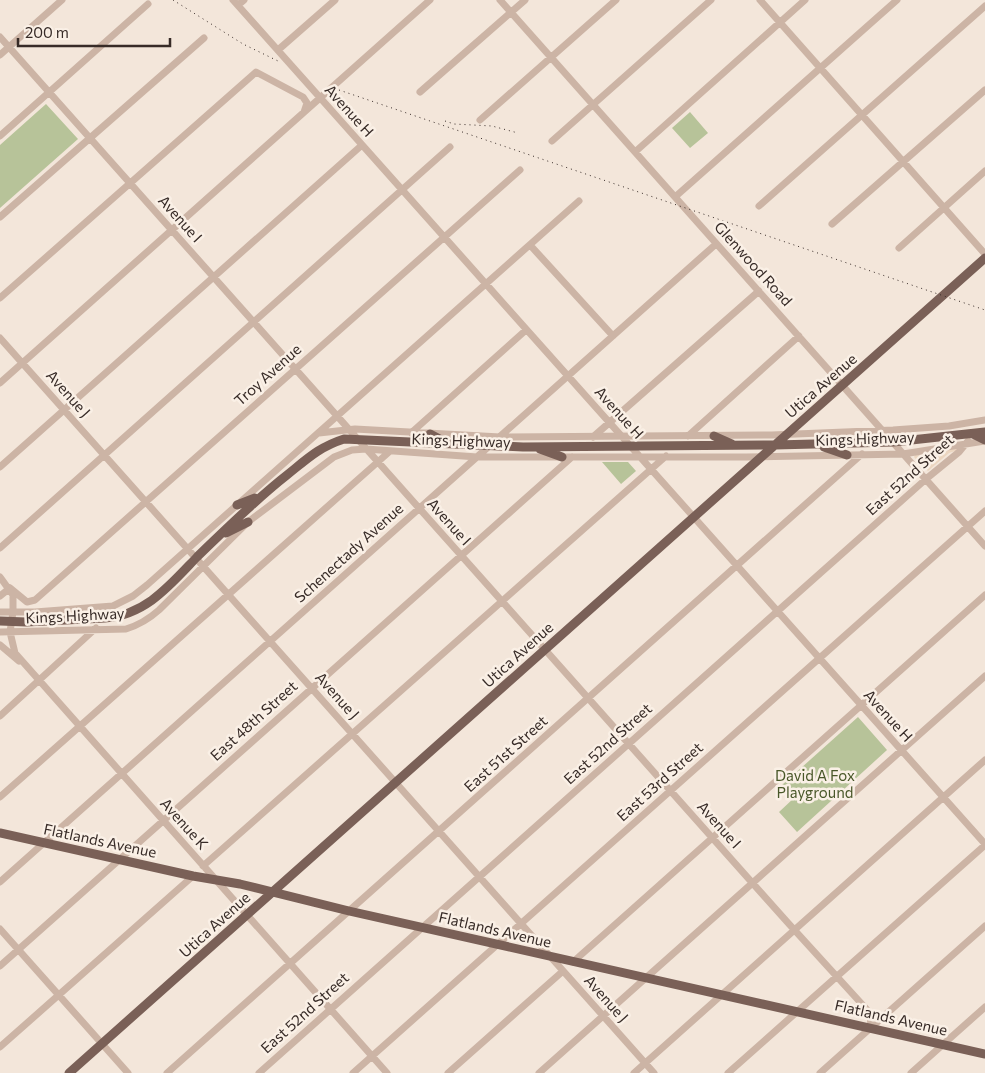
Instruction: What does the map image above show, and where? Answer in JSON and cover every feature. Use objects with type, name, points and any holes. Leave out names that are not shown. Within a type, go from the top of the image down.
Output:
[{"type":"main road","name":"Utica Avenue","points":[[69,1073],[985,258]]},
{"type":"main road","name":"Kings Highway","points":[[0,621],[12,617],[105,618],[125,615],[146,605],[156,598],[262,495],[316,451],[342,440],[357,439],[449,445],[532,447],[775,445],[893,442],[985,432]]},
{"type":"main road","points":[[430,434],[449,445]]},
{"type":"main road","points":[[973,434],[985,440]]},
{"type":"main road","points":[[714,436],[734,445]]},
{"type":"main road","points":[[816,444],[847,455]]},
{"type":"main road","points":[[532,447],[567,457]]},
{"type":"main road","points":[[237,505],[262,495]]},
{"type":"main road","points":[[219,536],[248,522]]},
{"type":"main road","name":"Flatlands Avenue","points":[[0,833],[193,876],[215,879],[422,928],[985,1054]]},
{"type":"street","points":[[0,55],[62,0]]},
{"type":"street","points":[[235,3],[244,0]]},
{"type":"street","points":[[278,50],[335,0]]},
{"type":"street","points":[[0,382],[430,0]]},
{"type":"street","name":"Glenwood Road","points":[[500,0],[985,546]]},
{"type":"street","points":[[420,92],[525,0]]},
{"type":"street","points":[[480,120],[616,0]]},
{"type":"street","points":[[552,141],[711,0]]},
{"type":"street","points":[[760,0],[985,254]]},
{"type":"street","points":[[635,152],[805,0]]},
{"type":"street","points":[[675,197],[897,0]]},
{"type":"street","name":"Avenue H","points":[[235,3],[278,50],[297,85],[320,99],[362,145],[985,844]]},
{"type":"street","points":[[0,136],[148,4]]},
{"type":"street","points":[[759,206],[985,6]]},
{"type":"street","name":"Avenue I","points":[[0,37],[628,744],[870,1013],[871,1028]]},
{"type":"street","points":[[0,217],[204,38]]},
{"type":"street","points":[[0,298],[256,72],[297,85],[307,103],[304,112]]},
{"type":"street","points":[[832,224],[985,90]]},
{"type":"street","points":[[0,467],[362,145]]},
{"type":"street","points":[[0,548],[450,147]]},
{"type":"street","name":"Troy Avenue","points":[[35,600],[520,170]]},
{"type":"street","points":[[899,248],[985,171]]},
{"type":"street","points":[[318,433],[579,201]]},
{"type":"street","name":"Schenectady Avenue","points":[[0,882],[716,244]]},
{"type":"street","points":[[530,245],[613,336]]},
{"type":"street","points":[[593,437],[759,291]]},
{"type":"street","points":[[411,432],[526,330]]},
{"type":"street","points":[[688,436],[799,336]]},
{"type":"street","name":"Avenue J","points":[[0,338],[654,1073]]},
{"type":"street","name":"Kings Highway","points":[[0,612],[12,617],[35,612],[113,606],[133,596],[318,433],[349,430],[500,437],[714,436],[883,431],[949,426],[985,420]]},
{"type":"street","name":"East 52nd Street","points":[[259,1073],[926,479],[959,452],[973,434]]},
{"type":"street","name":"Kings Highway","points":[[0,632],[96,628],[126,629],[149,619],[248,522],[334,457],[352,450],[366,449],[477,457],[847,455],[903,454],[985,440]]},
{"type":"street","points":[[0,798],[389,452]]},
{"type":"street","name":"East 51st Street","points":[[167,1073],[862,454]]},
{"type":"street","points":[[203,866],[666,456]]},
{"type":"street","name":"East 48th Street","points":[[0,966],[461,556],[567,457]]},
{"type":"street","name":"East 53rd Street","points":[[353,1073],[985,511]]},
{"type":"street","points":[[0,577],[27,602],[35,600],[35,612]]},
{"type":"street","points":[[0,596],[10,588]]},
{"type":"street","name":"Avenue K","points":[[10,588],[13,595],[10,632],[15,653],[387,1073]]},
{"type":"street","points":[[573,962],[985,595]]},
{"type":"street","points":[[0,716],[96,628]]},
{"type":"street","points":[[0,646],[25,665]]},
{"type":"street","points":[[539,1073],[985,676]]},
{"type":"street","points":[[634,1073],[985,760]]},
{"type":"street","points":[[728,1073],[985,844]]},
{"type":"street","points":[[0,1047],[193,876]]},
{"type":"street","points":[[820,1073],[985,926]]},
{"type":"street","points":[[0,929],[128,1073]]},
{"type":"street","points":[[448,1073],[562,971]]},
{"type":"street","points":[[911,1073],[985,1007]]},
{"type":"green space","points":[[46,104],[78,139],[0,208],[0,145]]},
{"type":"green space","points":[[690,112],[708,133],[690,148],[672,128]]},
{"type":"green space","points":[[602,462],[628,462],[636,471],[621,484]]},
{"type":"green space","name":"David A Fox Playground","points":[[858,717],[887,750],[797,832],[779,812],[794,798],[782,785]]},
{"type":"shaded area","points":[[956,447],[958,450],[949,453],[928,471],[914,457],[915,455]]},
{"type":"railway","points":[[173,0],[243,44],[278,61]]},
{"type":"railway","points":[[339,90],[985,310]]},
{"type":"railway","points":[[445,121],[454,124],[492,126],[518,133]]}]
